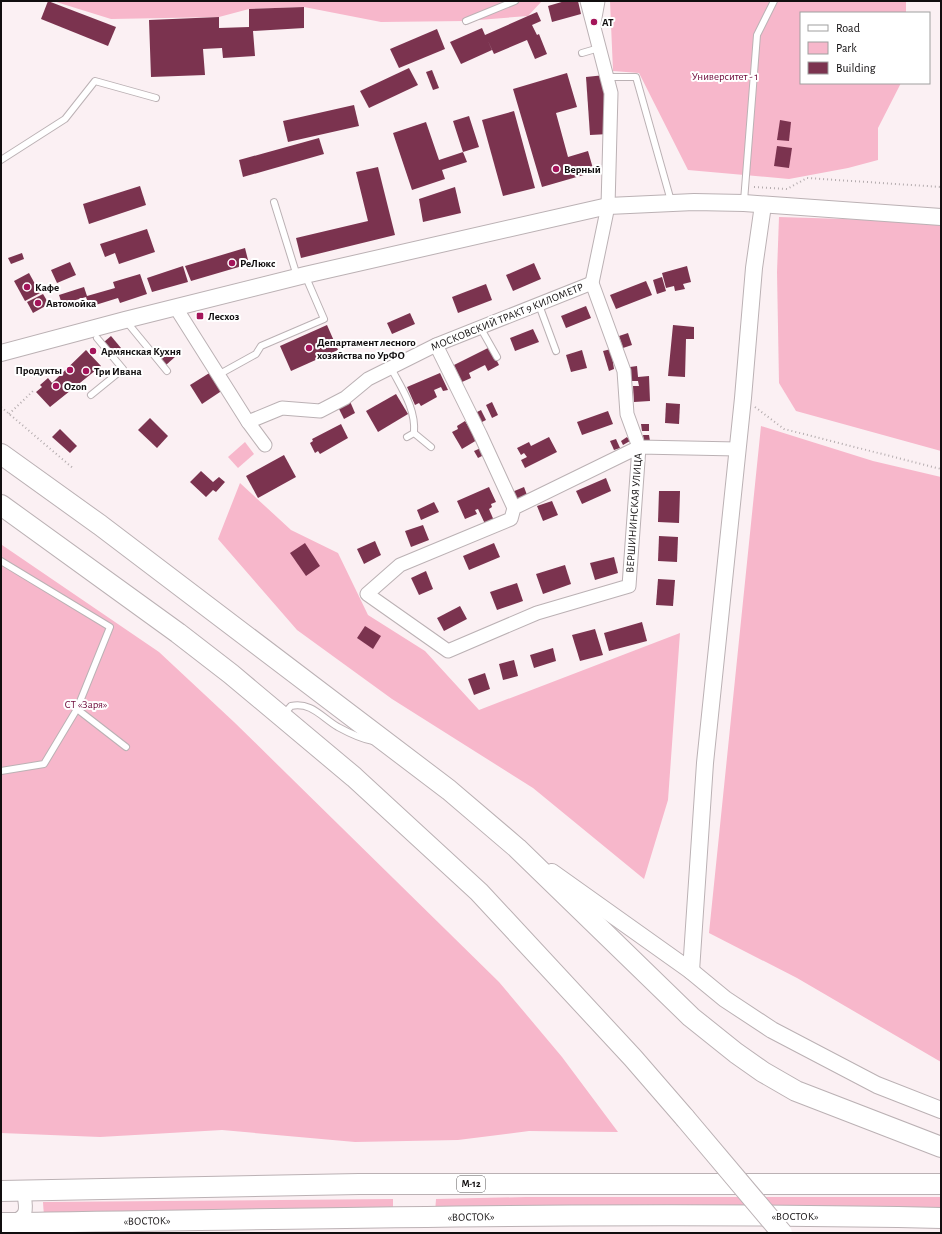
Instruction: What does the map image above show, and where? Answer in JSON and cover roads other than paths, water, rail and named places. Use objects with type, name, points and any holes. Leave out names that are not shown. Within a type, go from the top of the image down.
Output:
[{"type":"main road","points":[[1,454],[100,525],[384,739],[449,790],[517,848],[691,1017],[763,1072],[796,1091],[941,1147]]},
{"type":"main road","points":[[1,505],[178,633],[282,716],[354,777],[479,892],[633,1058],[782,1233]]},
{"type":"main road","name":"М-12","points":[[7,1190],[367,1184],[941,1184]]},
{"type":"main road","name":"«ВОСТОК»","points":[[5,1223],[656,1216],[941,1218]]},
{"type":"street","points":[[587,1],[608,76],[611,93],[608,206],[592,283]]},
{"type":"street","points":[[593,25],[598,1]]},
{"type":"street","points":[[1,353],[125,320],[302,276],[608,206],[671,203],[744,203],[941,217]]},
{"type":"street","points":[[691,971],[705,763],[738,449],[754,268],[763,205]]},
{"type":"street","name":"МОСКОВСКИЙ ТРАКТ 9 КИЛОМЕТР","points":[[248,422],[282,408],[320,411],[345,398],[368,379],[436,345],[592,283]]},
{"type":"street","name":"ВЕРШИНИНСКАЯ УЛИЦА","points":[[514,508],[512,520],[400,565],[367,594],[448,651],[537,613],[629,586],[638,447],[627,414],[624,371],[592,283]]},
{"type":"street","points":[[176,308],[248,422],[265,445]]},
{"type":"street","points":[[436,345],[480,434],[514,508],[638,447],[738,449]]},
{"type":"street","points":[[517,848],[691,971],[725,999],[772,1030],[877,1085],[941,1110]]},
{"type":"street","points":[[5,1223],[22,1218],[26,1211],[24,1196],[7,1190]]},
{"type":"lane","points":[[466,21],[515,1]]},
{"type":"lane","points":[[744,203],[744,187],[757,35],[774,1]]},
{"type":"lane","points":[[582,53],[599,48]]},
{"type":"lane","points":[[608,76],[636,77],[671,203]]},
{"type":"lane","points":[[1,160],[65,119],[95,81],[156,98]]},
{"type":"lane","points":[[218,374],[256,354],[261,346],[324,319],[302,276],[274,202]]},
{"type":"lane","points":[[539,304],[556,351]]},
{"type":"lane","points":[[125,320],[167,371]]},
{"type":"lane","points":[[480,327],[497,357]]},
{"type":"lane","points":[[91,395],[123,369],[97,338]]},
{"type":"lane","points":[[391,368],[412,410],[415,422],[414,433]]},
{"type":"lane","points":[[407,437],[414,433]]},
{"type":"lane","points":[[414,433],[431,447]]},
{"type":"lane","points":[[1,561],[110,627],[77,709],[44,764],[1,771]]},
{"type":"lane","points":[[282,716],[291,706],[300,704],[312,708],[338,727],[364,739],[376,742],[384,739]]},
{"type":"lane","points":[[77,709],[126,747]]},
{"type":"place","name":"AT","points":[[594,22]]},
{"type":"place","name":"Верный","points":[[556,169]]},
{"type":"place","name":"РеЛюкс","points":[[232,263]]},
{"type":"place","name":"Кафе","points":[[27,287]]},
{"type":"place","name":"Автомойка","points":[[38,303]]},
{"type":"place","name":"Лесхоз","points":[[200,316]]},
{"type":"place","name":"Департамент лесного хозяйства по УрФО","points":[[309,348]]},
{"type":"place","name":"Армянская Кухня","points":[[93,351]]},
{"type":"place","name":"Продукты","points":[[70,370]]},
{"type":"place","name":"Три Ивана","points":[[86,371]]},
{"type":"place","name":"Ozon","points":[[56,386]]},
{"type":"park label","name":"Университет - 1","points":[[725,76]]},
{"type":"park label","name":"СТ «Заря»","points":[[86,704]]}]
